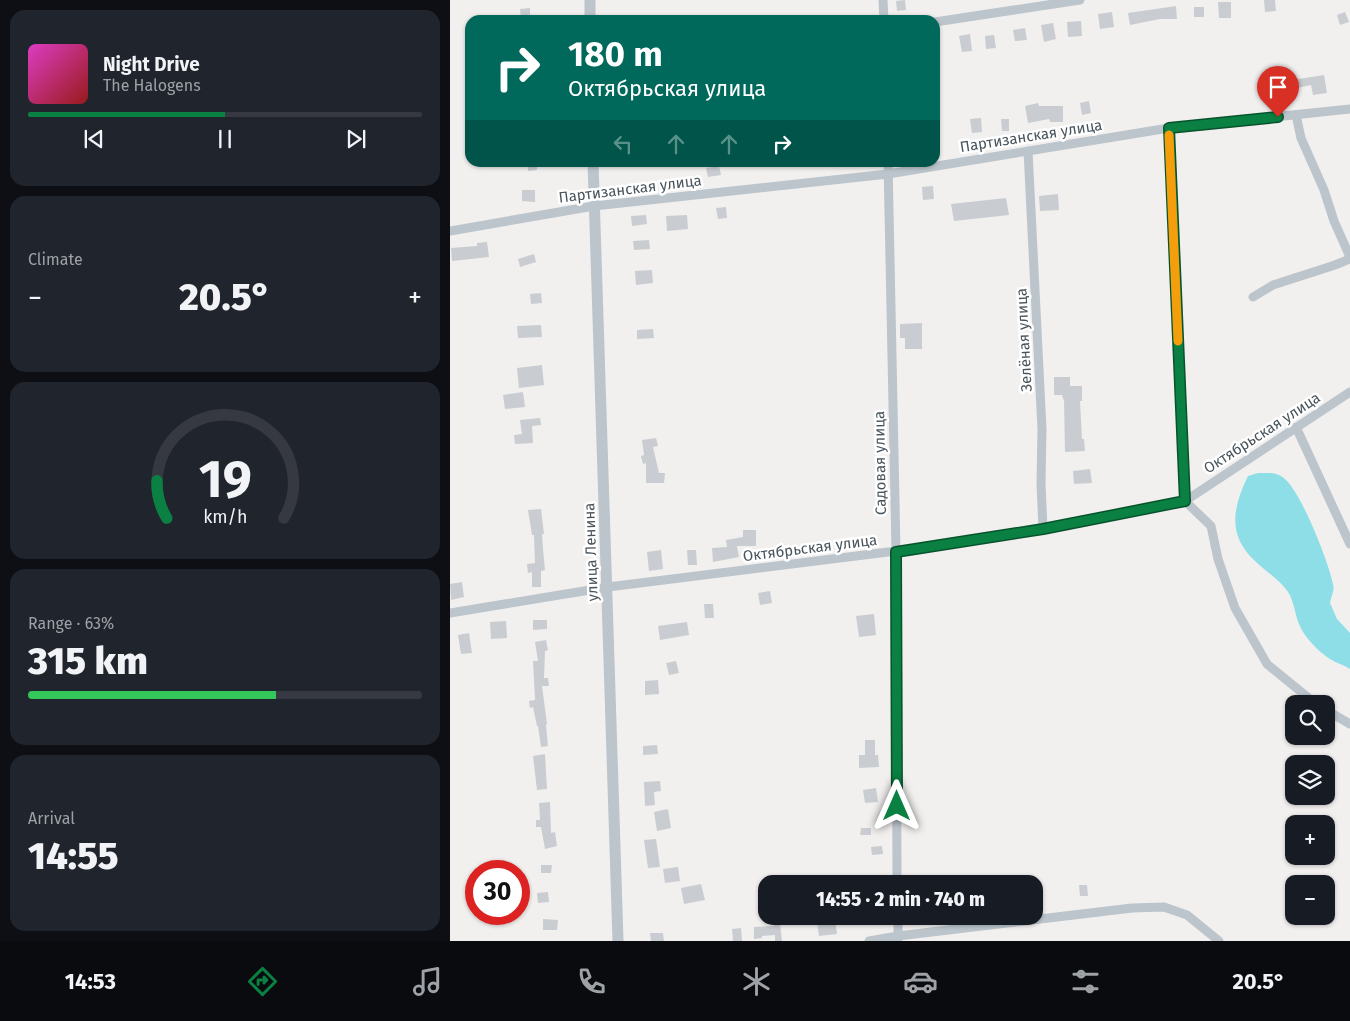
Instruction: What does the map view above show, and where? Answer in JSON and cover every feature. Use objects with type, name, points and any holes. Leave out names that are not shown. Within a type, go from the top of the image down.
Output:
[{"type":"street","points":[[590,0],[590,15]]},
{"type":"street","points":[[883,0],[884,15]]},
{"type":"street","points":[[940,21],[1080,0]]},
{"type":"street","name":"Партизанская улица","points":[[940,165],[1169,128],[1350,109]]},
{"type":"street","points":[[1253,297],[1273,285],[1335,265],[1350,258],[1334,221],[1324,190],[1301,138],[1296,115]]},
{"type":"street","points":[[1169,128],[1185,501],[1211,526],[1218,559],[1235,608],[1267,664],[1305,695]]},
{"type":"street","name":"Зелёная улица","points":[[1028,151],[1041,410],[1040,483],[1043,529]]},
{"type":"street","name":"улица Ленина","points":[[593,167],[618,941]]},
{"type":"street","name":"Садовая улица","points":[[888,167],[896,552],[897,875]]},
{"type":"street","name":"Партизанская улица","points":[[450,231],[594,206],[888,174],[931,167]]},
{"type":"street","name":"Октябрьская улица","points":[[450,613],[608,587],[896,552],[1043,529],[1185,501],[1350,392]]},
{"type":"street","points":[[1296,427],[1350,544]]},
{"type":"street","points":[[1335,715],[1350,724]]},
{"type":"street","points":[[869,941],[898,939],[1132,908],[1164,907],[1187,916],[1219,941]]},
{"type":"street","points":[[898,925],[898,939]]},
{"type":"water","points":[[1258,473],[1276,474],[1288,482],[1312,526],[1326,560],[1333,584],[1330,603],[1337,619],[1350,633],[1350,669],[1326,656],[1308,639],[1301,629],[1288,592],[1254,560],[1245,550],[1240,540],[1236,530],[1236,509],[1248,476]]},
{"type":"building","points":[[905,0],[906,10],[897,11],[896,1]]},
{"type":"building","points":[[1264,0],[1275,0],[1276,11],[1265,12]]},
{"type":"building","points":[[1218,2],[1231,2],[1231,18],[1219,18]]},
{"type":"building","points":[[1176,6],[1177,19],[1160,19],[1130,25],[1128,13]]},
{"type":"building","points":[[1194,7],[1204,7],[1204,17],[1194,17]]},
{"type":"building","points":[[530,8],[530,15],[521,15],[520,9]]},
{"type":"building","points":[[1112,12],[1114,27],[1100,29],[1098,14]]},
{"type":"building","points":[[1345,12],[1349,22],[1340,25],[1337,15]]},
{"type":"building","points":[[1081,21],[1082,36],[1068,37],[1067,22]]},
{"type":"building","points":[[1053,23],[1056,39],[1044,42],[1041,25]]},
{"type":"building","points":[[1025,28],[1027,40],[1015,41],[1013,30]]},
{"type":"building","points":[[970,34],[972,51],[962,52],[959,36]]},
{"type":"building","points":[[994,35],[996,48],[986,49],[985,36]]},
{"type":"building","points":[[1324,75],[1327,93],[1313,95],[1311,85],[1287,90],[1285,81]]},
{"type":"building","points":[[1089,101],[1091,113],[1082,115],[1080,103]]},
{"type":"building","points":[[1038,103],[1039,106],[1063,106],[1063,122],[1050,122],[1049,119],[1028,123],[1025,106]]},
{"type":"building","points":[[981,118],[982,132],[972,133],[970,119]]},
{"type":"building","points":[[1001,119],[1009,119],[1009,131],[1002,131]]},
{"type":"building","points":[[528,167],[537,167],[537,170],[528,171]]},
{"type":"building","points":[[719,167],[721,175],[708,177],[706,168]]},
{"type":"building","points":[[933,186],[934,199],[923,200],[922,187]]},
{"type":"building","points":[[522,190],[535,190],[535,202],[522,201]]},
{"type":"building","points":[[1058,194],[1059,210],[1040,211],[1039,196]]},
{"type":"building","points":[[1006,198],[1009,215],[954,221],[951,204]]},
{"type":"building","points":[[726,207],[727,218],[718,219],[716,208]]},
{"type":"building","points":[[646,215],[647,224],[632,226],[631,216]]},
{"type":"building","points":[[687,215],[688,229],[667,231],[666,216]]},
{"type":"building","points":[[649,240],[650,249],[634,250],[633,241]]},
{"type":"building","points":[[487,242],[489,257],[452,261],[451,248],[477,246],[477,243]]},
{"type":"building","points":[[534,254],[536,262],[520,267],[518,259]]},
{"type":"building","points":[[652,270],[653,283],[636,285],[635,271]]},
{"type":"building","points":[[541,293],[542,303],[531,304],[530,294]]},
{"type":"building","points":[[922,323],[922,349],[905,349],[905,338],[900,338],[900,324]]},
{"type":"building","points":[[541,325],[542,337],[518,338],[517,326]]},
{"type":"building","points":[[653,329],[654,338],[637,339],[637,330]]},
{"type":"building","points":[[542,365],[544,385],[519,388],[517,368]]},
{"type":"building","points":[[1054,377],[1070,377],[1070,386],[1082,386],[1082,401],[1080,401],[1082,439],[1084,439],[1085,451],[1065,452],[1064,401],[1062,395],[1054,395]]},
{"type":"building","points":[[523,392],[525,407],[505,409],[503,395]]},
{"type":"building","points":[[540,418],[541,425],[532,426],[533,443],[515,444],[514,435],[522,434],[520,420]]},
{"type":"building","points":[[656,438],[658,446],[653,447],[659,473],[665,473],[664,483],[646,483],[646,463],[643,464],[641,456],[644,455],[642,440]]},
{"type":"building","points":[[1090,469],[1092,483],[1074,484],[1073,471]]},
{"type":"building","points":[[541,509],[545,570],[541,571],[541,587],[532,587],[532,572],[528,573],[527,564],[535,563],[534,535],[532,535],[528,510]]},
{"type":"building","points":[[743,530],[756,530],[756,546],[737,546],[739,557],[713,562],[712,548],[727,547],[726,540],[743,537]]},
{"type":"building","points":[[661,550],[663,569],[649,571],[647,552]]},
{"type":"building","points":[[687,550],[696,550],[697,565],[688,565]]},
{"type":"building","points":[[462,582],[464,597],[451,600],[450,584]]},
{"type":"building","points":[[770,591],[772,603],[760,605],[758,593]]},
{"type":"building","points":[[704,604],[713,604],[714,618],[705,618]]},
{"type":"building","points":[[874,614],[876,635],[859,637],[856,616]]},
{"type":"building","points":[[533,620],[547,620],[547,629],[533,630]]},
{"type":"building","points":[[506,621],[507,638],[491,639],[490,622]]},
{"type":"building","points":[[687,622],[689,635],[660,640],[658,626]]},
{"type":"building","points":[[469,633],[472,653],[461,654],[458,635]]},
{"type":"building","points":[[546,640],[548,650],[545,651],[544,678],[548,678],[549,686],[542,686],[548,746],[541,747],[538,726],[533,707],[530,708],[529,701],[535,700],[533,661],[538,661],[535,642]]},
{"type":"building","points":[[676,661],[679,673],[669,675],[666,663]]},
{"type":"building","points":[[658,680],[659,694],[645,695],[645,681]]},
{"type":"building","points":[[865,740],[875,740],[875,755],[878,755],[879,767],[859,768],[859,755],[865,755]]},
{"type":"building","points":[[657,745],[658,754],[643,755],[643,746]]},
{"type":"building","points":[[545,754],[547,789],[537,790],[533,756]]},
{"type":"building","points":[[660,781],[661,791],[654,792],[655,805],[645,806],[644,782]]},
{"type":"building","points":[[876,788],[878,802],[865,803],[863,790]]},
{"type":"building","points":[[550,802],[551,833],[555,832],[557,846],[545,849],[541,827],[536,827],[536,820],[540,820],[539,803]]},
{"type":"building","points":[[668,809],[671,828],[657,831],[654,812]]},
{"type":"building","points":[[861,828],[871,828],[871,835],[860,835]]},
{"type":"building","points":[[656,839],[660,867],[648,868],[644,840]]},
{"type":"building","points":[[882,846],[883,854],[872,855],[871,847]]},
{"type":"building","points":[[541,865],[552,865],[551,873],[541,873]]},
{"type":"building","points":[[678,867],[680,881],[665,883],[663,869]]},
{"type":"building","points":[[701,884],[705,900],[684,904],[681,888]]},
{"type":"building","points":[[1079,885],[1087,885],[1088,896],[1080,896]]},
{"type":"building","points":[[548,892],[549,902],[538,903],[537,893]]},
{"type":"building","points":[[543,919],[558,920],[557,930],[543,930]]},
{"type":"building","points":[[780,925],[782,941],[775,941],[775,935],[754,939],[754,927]]},
{"type":"building","points":[[817,925],[836,925],[837,934],[819,936]]},
{"type":"building","points":[[741,928],[742,941],[733,941],[732,929]]},
{"type":"building","points":[[650,933],[663,933],[664,941],[651,941]]},
{"type":"slow traffic","points":[[1169,135],[1178,341]]},
{"type":"route","points":[[897,806],[896,552],[1043,529],[1185,501],[1169,128],[1278,117]]}]
